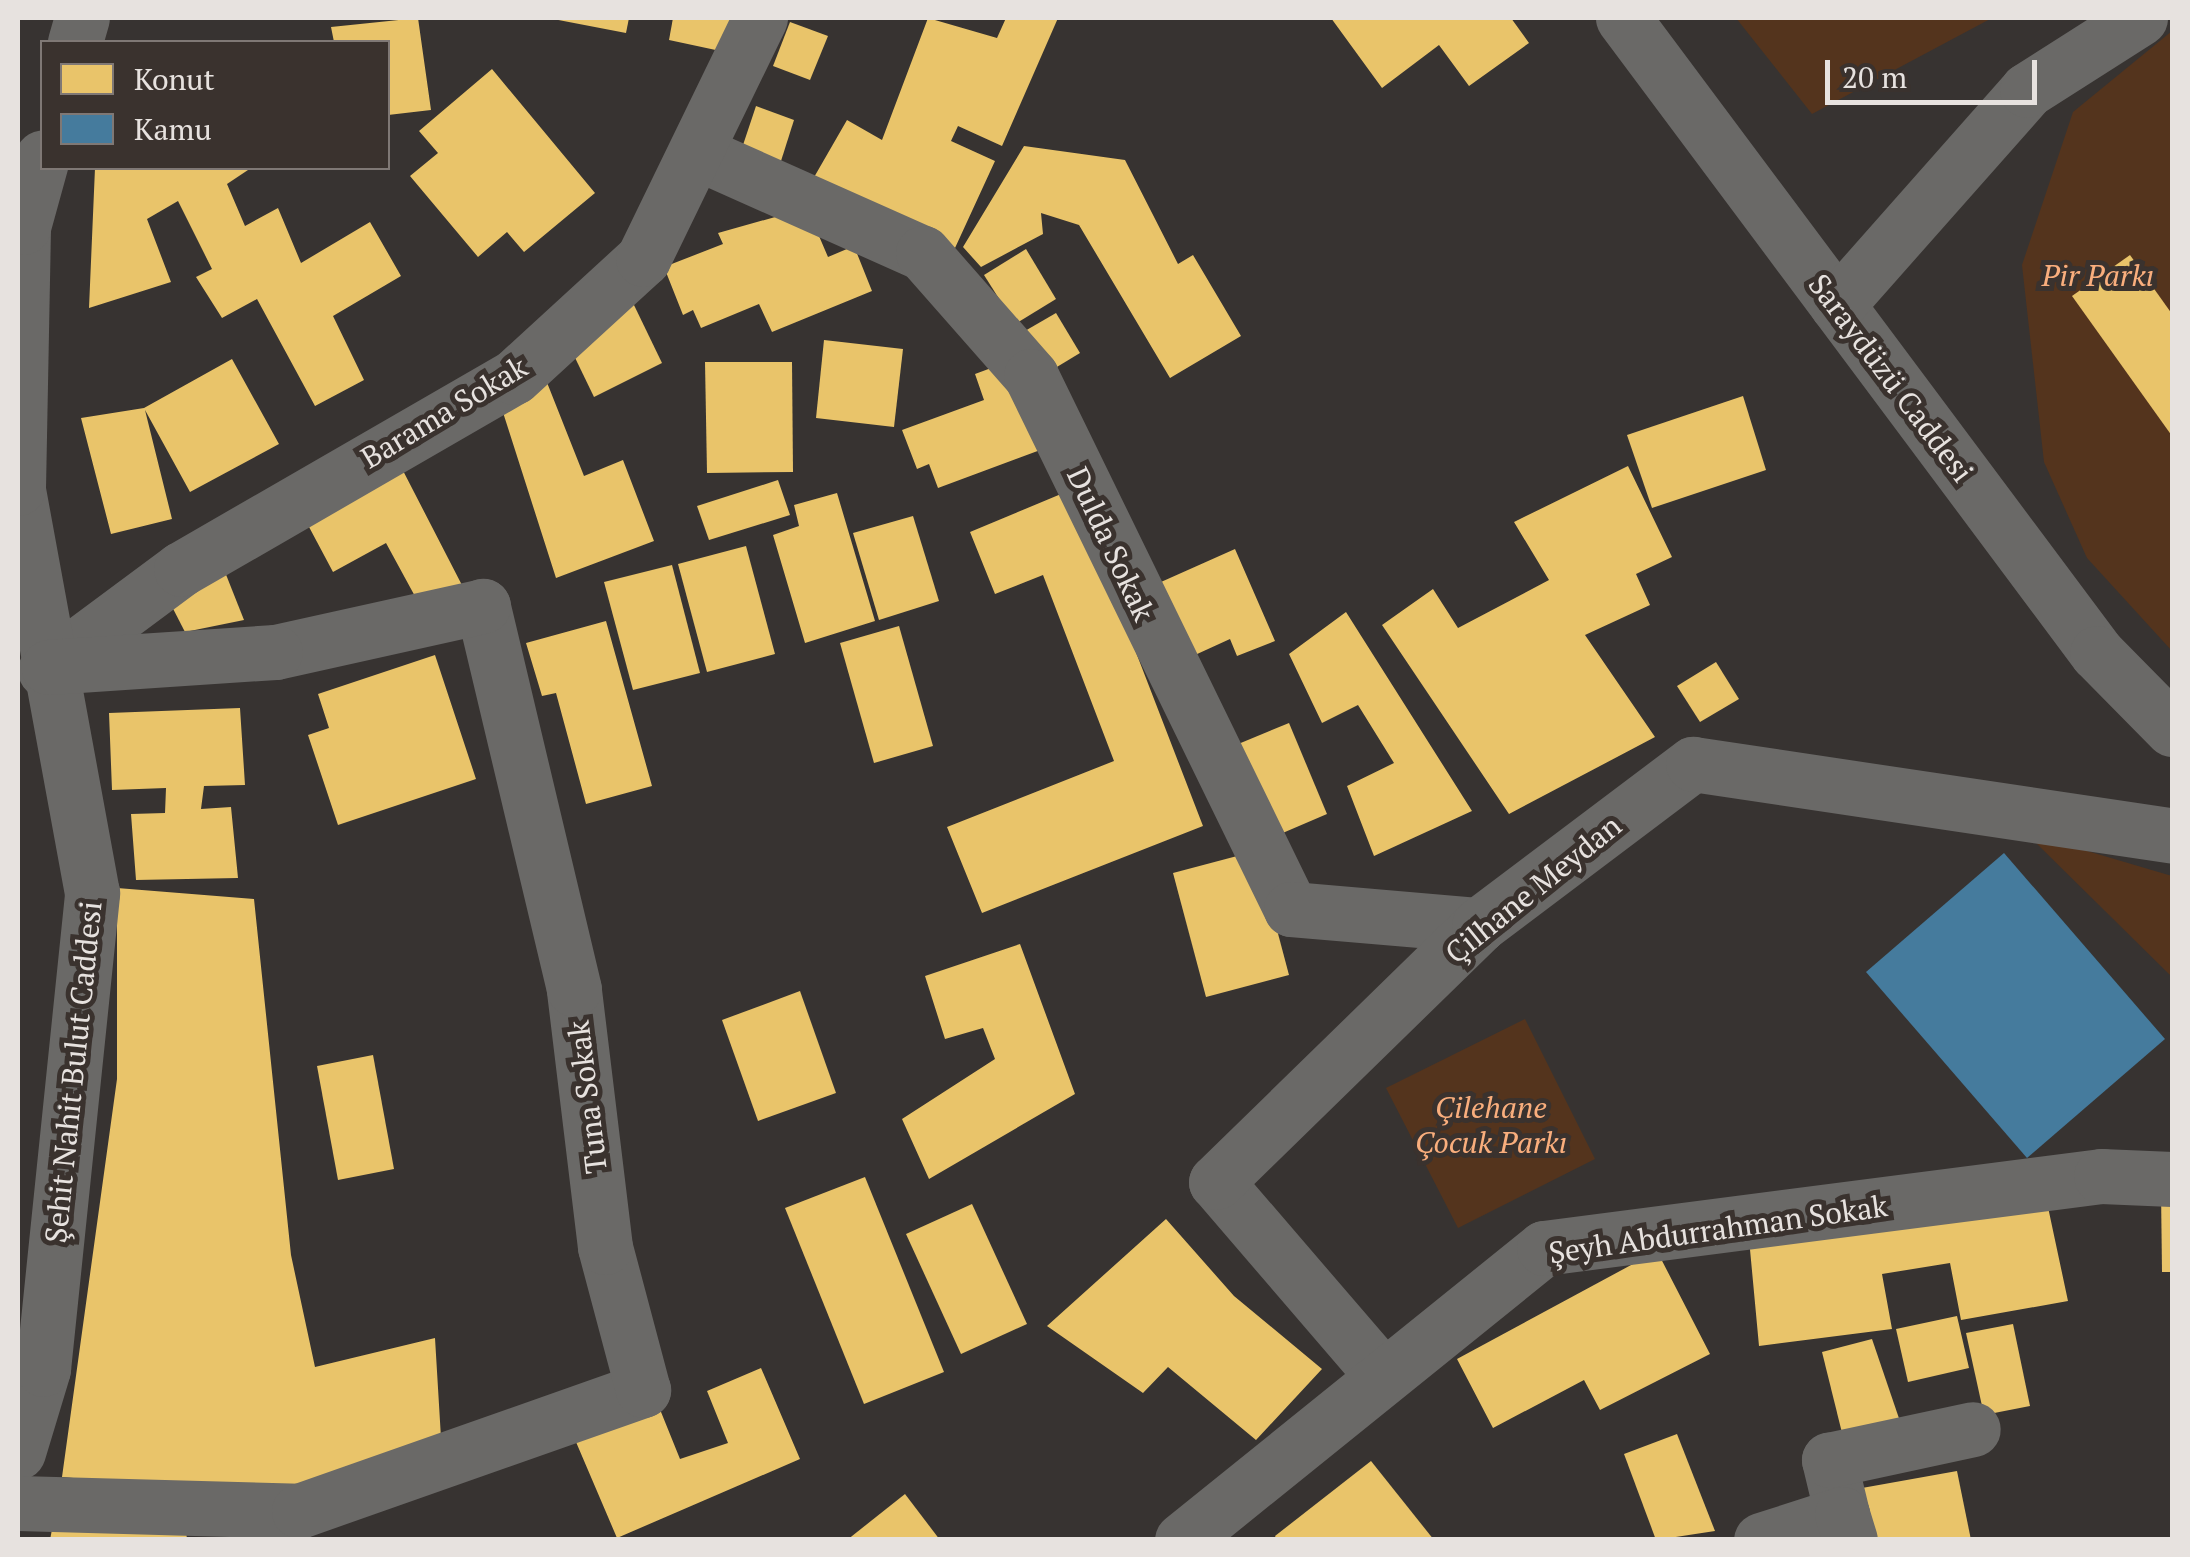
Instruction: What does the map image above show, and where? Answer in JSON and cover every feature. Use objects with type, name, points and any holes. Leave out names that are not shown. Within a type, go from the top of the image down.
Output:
[{"type":"street","name":"Barama Sokak","points":[[32,686],[182,569],[514,377],[643,258],[698,153],[760,18]]},
{"type":"street","name":"Saraydüzü Caddesi","points":[[1623,18],[2096,653],[2172,729]]},
{"type":"street","points":[[1837,306],[2027,90],[2140,18]]},
{"type":"street","name":"Dulda Sokak","points":[[698,153],[923,253],[1031,376],[1291,910],[1479,925]]},
{"type":"street","name":"Şehit Nahit Bulut Caddesi","points":[[18,1452],[44,1369],[92,893],[32,686],[18,488],[23,227],[40,165]]},
{"type":"street","name":"Tuna Sokak","points":[[18,1503],[298,1511],[643,1390],[605,1247],[574,989],[484,606],[275,652],[32,686]]},
{"type":"street","name":"Çilhane Meydan","points":[[1366,1390],[1216,1182],[1479,925],[1693,764],[2172,836]]},
{"type":"street","name":"Şeyh Abdurrahman Sokak","points":[[1182,1540],[1544,1248],[2100,1176],[2172,1178]]},
{"type":"street","points":[[1761,1540],[1846,1527],[1829,1460],[1973,1429]]},
{"type":"green space","points":[[1736,18],[1992,18],[1812,114]]},
{"type":"green space","name":"Pir Parkı","points":[[2172,31],[2172,651],[2087,558],[2044,462],[2022,265],[2073,112]]},
{"type":"green space","points":[[2026,833],[2172,876],[2172,977]]},
{"type":"green space","name":"Çilehane Çocuk Parkı","points":[[1525,1019],[1595,1159],[1458,1228],[1386,1088]]},
{"type":"building: Konut","points":[[418,18],[431,110],[390,115],[390,40],[334,40],[331,27]]},
{"type":"building: Konut","points":[[548,18],[629,18],[626,33]]},
{"type":"building: Konut","points":[[673,18],[732,18],[725,52],[669,40]]},
{"type":"building: Konut","points":[[928,18],[997,38],[1006,18],[1058,18],[1002,146],[958,126],[951,141],[995,161],[955,248],[813,179],[847,120],[882,140]]},
{"type":"building: Konut","points":[[1331,18],[1511,18],[1529,43],[1469,86],[1439,45],[1382,88]]},
{"type":"building: Konut","points":[[790,22],[828,36],[810,80],[773,66]]},
{"type":"building: Konut","points":[[492,69],[595,193],[524,252],[507,232],[478,257],[410,176],[438,153],[419,131]]},
{"type":"building: Konut","points":[[756,106],[794,120],[781,161],[742,148]]},
{"type":"building: Konut","points":[[1024,146],[1125,160],[1178,264],[1193,255],[1241,336],[1170,378],[1079,225],[1041,213],[1043,234],[981,267],[963,247]]},
{"type":"building: Konut","points":[[95,170],[248,170],[227,184],[245,226],[278,208],[301,263],[370,222],[401,276],[333,316],[364,380],[315,406],[257,299],[222,318],[196,277],[212,269],[178,201],[147,219],[171,282],[89,308]]},
{"type":"building: Konut","points":[[807,208],[828,257],[854,246],[872,291],[772,332],[759,304],[701,328],[693,310],[683,315],[664,267],[723,244],[718,233]]},
{"type":"building: Konut","points":[[1026,249],[1056,299],[1015,324],[984,275]]},
{"type":"building: Konut","points":[[2130,255],[2172,314],[2172,436],[2072,296]]},
{"type":"building: Konut","points":[[633,303],[662,363],[594,397],[565,337]]},
{"type":"building: Konut","points":[[1056,313],[1080,353],[1042,376],[1018,335]]},
{"type":"building: Konut","points":[[824,340],[903,349],[894,427],[816,418]]},
{"type":"building: Konut","points":[[232,359],[279,444],[190,492],[145,410],[172,519],[111,534],[81,418],[144,408]]},
{"type":"building: Konut","points":[[1010,361],[1043,449],[938,488],[929,464],[917,469],[902,430],[984,400],[975,374]]},
{"type":"building: Konut","points":[[705,362],[792,362],[793,472],[707,473]]},
{"type":"building: Konut","points":[[546,380],[584,476],[623,460],[654,541],[556,578],[499,400]]},
{"type":"building: Konut","points":[[1743,396],[1766,470],[1652,508],[1627,435]]},
{"type":"building: Konut","points":[[397,459],[465,591],[423,611],[386,543],[333,572],[300,510]]},
{"type":"building: Konut","points":[[1628,466],[1672,557],[1636,574],[1650,605],[1585,635],[1655,737],[1509,814],[1382,625],[1433,589],[1458,628],[1549,580],[1514,522]]},
{"type":"building: Konut","points":[[778,480],[790,515],[709,540],[697,506]]},
{"type":"building: Konut","points":[[1073,489],[1203,826],[982,913],[947,827],[1114,761],[1043,575],[995,594],[970,532]]},
{"type":"building: Konut","points":[[837,493],[875,621],[805,643],[773,535],[799,526],[794,505]]},
{"type":"building: Konut","points":[[913,516],[939,601],[879,620],[853,533]]},
{"type":"building: Konut","points":[[746,546],[775,654],[707,672],[678,564]]},
{"type":"building: Konut","points":[[1235,549],[1275,641],[1237,656],[1230,639],[1184,660],[1152,586]]},
{"type":"building: Konut","points":[[221,562],[244,620],[185,632],[166,595]]},
{"type":"building: Konut","points":[[672,565],[700,673],[633,690],[604,582]]},
{"type":"building: Konut","points":[[1346,612],[1472,811],[1374,856],[1347,786],[1394,763],[1358,705],[1322,723],[1289,654]]},
{"type":"building: Konut","points":[[606,621],[652,786],[586,804],[556,693],[542,696],[526,643]]},
{"type":"building: Konut","points":[[899,626],[933,746],[874,763],[840,643]]},
{"type":"building: Konut","points":[[435,655],[476,779],[338,825],[308,735],[329,728],[318,694]]},
{"type":"building: Konut","points":[[1716,662],[1739,699],[1700,722],[1677,686]]},
{"type":"building: Konut","points":[[240,708],[245,785],[204,786],[201,809],[231,807],[238,878],[136,880],[131,814],[165,813],[166,788],[112,790],[109,713]]},
{"type":"building: Konut","points":[[1289,723],[1327,814],[1271,838],[1231,747]]},
{"type":"building: Konut","points":[[1256,851],[1289,975],[1206,997],[1173,873]]},
{"type":"building: Konut","points":[[117,888],[254,899],[291,1255],[315,1367],[435,1338],[441,1438],[277,1496],[62,1477],[117,1079]]},
{"type":"building: Konut","points":[[1020,944],[1075,1094],[929,1179],[902,1119],[995,1059],[983,1028],[945,1039],[925,976]]},
{"type":"building: Konut","points":[[800,991],[836,1093],[758,1121],[722,1020]]},
{"type":"building: Konut","points":[[373,1055],[394,1169],[338,1180],[317,1066]]},
{"type":"building: Konut","points":[[865,1177],[944,1372],[864,1404],[785,1208]]},
{"type":"building: Konut","points":[[2161,1190],[2172,1190],[2172,1272],[2162,1272]]},
{"type":"building: Konut","points":[[2045,1193],[2068,1301],[1961,1320],[1950,1263],[1882,1274],[1892,1329],[1759,1346],[1748,1228]]},
{"type":"building: Konut","points":[[972,1204],[1027,1324],[961,1354],[906,1234]]},
{"type":"building: Konut","points":[[1166,1219],[1234,1296],[1322,1369],[1256,1440],[1168,1367],[1143,1393],[1047,1326]]},
{"type":"building: Konut","points":[[1657,1251],[1710,1354],[1600,1410],[1584,1380],[1493,1428],[1457,1359]]},
{"type":"building: Konut","points":[[1957,1316],[1969,1368],[1908,1382],[1896,1329]]},
{"type":"building: Konut","points":[[2013,1324],[2030,1406],[1984,1415],[1966,1333]]},
{"type":"building: Konut","points":[[1872,1339],[1905,1436],[1846,1449],[1822,1352]]},
{"type":"building: Konut","points":[[761,1368],[800,1459],[617,1538],[576,1442],[659,1407],[680,1459],[728,1443],[707,1391]]},
{"type":"building: Konut","points":[[1677,1434],[1715,1531],[1656,1540],[1624,1454]]},
{"type":"building: Konut","points":[[1371,1461],[1434,1540],[1277,1540],[1275,1536]]},
{"type":"building: Konut","points":[[1957,1471],[1971,1540],[1871,1540],[1862,1488]]},
{"type":"building: Konut","points":[[905,1494],[940,1540],[847,1540]]},
{"type":"building: Konut","points":[[53,1524],[186,1530],[187,1540],[50,1540]]},
{"type":"building: Kamu","points":[[2004,853],[2165,1039],[2027,1158],[1866,972]]}]
